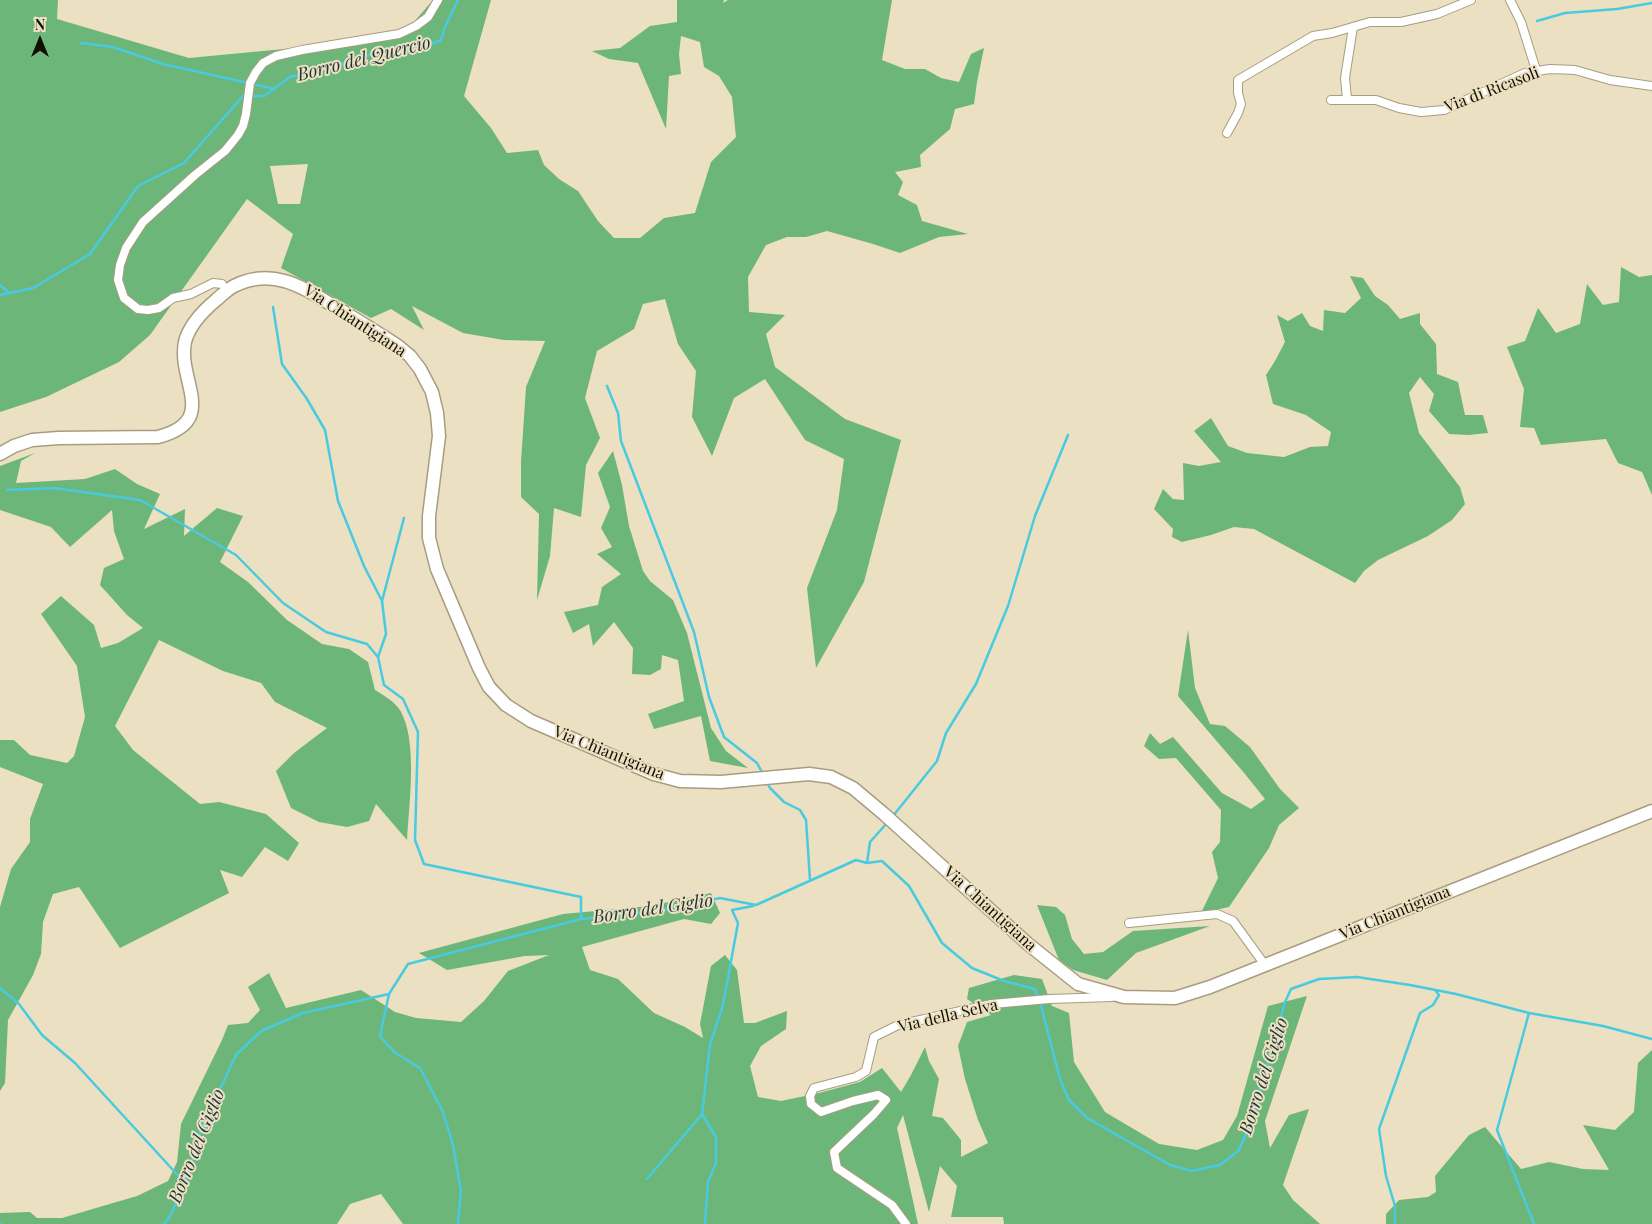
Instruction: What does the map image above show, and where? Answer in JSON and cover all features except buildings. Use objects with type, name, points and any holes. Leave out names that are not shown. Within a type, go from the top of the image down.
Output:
[{"type":"main road","name":"Via Chiantigiana","points":[[0,454],[14,446],[32,440],[158,437],[173,433],[185,424],[190,415],[192,394],[185,366],[185,343],[197,319],[233,286],[250,280],[269,278],[284,280],[302,287],[398,346],[410,356],[420,369],[432,392],[438,413],[439,436],[429,516],[429,538],[437,569],[479,668],[489,687],[506,704],[532,721],[654,774],[680,781],[740,781],[809,774],[831,777],[853,788],[904,831],[1028,944],[1078,984],[1124,997],[1175,998],[1210,987],[1652,811]]},
{"type":"street","points":[[227,291],[222,284],[213,283],[191,294],[174,298],[159,308],[138,309],[124,298],[118,280],[120,264],[126,248],[142,222],[225,151],[238,135],[244,126],[250,82],[263,63],[276,56],[302,50],[400,34],[428,17],[438,0]]},
{"type":"street","points":[[1227,133],[1238,113],[1240,104],[1238,80],[1313,36],[1332,33],[1370,22],[1401,22],[1437,14],[1472,0]]},
{"type":"street","points":[[1510,0],[1522,22],[1536,70]]},
{"type":"street","points":[[1347,99],[1345,78],[1353,27]]},
{"type":"street","name":"Via di Ricasoli","points":[[1331,100],[1376,100],[1399,108],[1422,112],[1444,110],[1525,73],[1550,69],[1575,70],[1610,80],[1652,86]]},
{"type":"street","points":[[1129,923],[1217,914],[1233,921],[1265,965]]},
{"type":"street","name":"Via della Selva","points":[[906,1224],[892,1205],[837,1168],[834,1152],[886,1100],[878,1095],[821,1112],[811,1104],[810,1096],[814,1088],[856,1077],[866,1071],[874,1038],[898,1025],[992,1004],[1049,999],[1124,997]]},
{"type":"green space","points":[[0,0],[58,0],[57,19],[189,58],[400,38],[433,0],[491,0],[464,96],[491,128],[507,153],[538,150],[544,165],[559,179],[578,191],[598,221],[614,238],[640,238],[664,218],[695,213],[711,162],[736,137],[732,97],[719,76],[704,67],[700,42],[681,36],[679,54],[681,74],[669,76],[666,129],[638,63],[609,59],[592,51],[620,48],[650,26],[677,22],[677,0],[724,0],[723,3],[728,0],[892,0],[882,60],[905,69],[925,69],[941,78],[959,82],[971,54],[984,48],[974,104],[955,109],[950,129],[920,155],[921,167],[895,172],[903,182],[898,195],[917,205],[922,221],[968,234],[939,237],[900,253],[827,231],[806,237],[787,237],[766,245],[748,277],[749,312],[785,315],[766,334],[775,367],[845,419],[901,440],[864,582],[816,668],[807,588],[837,510],[844,459],[805,440],[765,379],[734,398],[712,456],[692,417],[696,371],[678,344],[665,299],[643,304],[634,329],[597,351],[585,398],[600,438],[586,465],[581,517],[554,508],[550,556],[537,600],[539,514],[521,497],[521,462],[526,387],[545,341],[504,340],[463,333],[412,306],[424,330],[391,309],[371,318],[281,268],[293,234],[247,199],[150,335],[119,362],[46,397],[0,412]],"holes":[[[308,164],[300,204],[278,204],[270,166]]]},
{"type":"green space","points":[[1621,267],[1639,277],[1652,275],[1652,495],[1642,472],[1618,463],[1606,439],[1541,445],[1534,428],[1520,427],[1524,389],[1507,347],[1525,341],[1538,308],[1556,333],[1580,324],[1587,284],[1603,305],[1619,302]]},
{"type":"green space","points":[[1350,276],[1363,278],[1375,296],[1388,305],[1400,319],[1420,313],[1420,324],[1436,344],[1437,374],[1458,382],[1465,415],[1483,415],[1488,433],[1449,434],[1429,411],[1434,394],[1420,377],[1409,393],[1419,433],[1460,487],[1465,504],[1452,520],[1428,536],[1378,560],[1364,571],[1355,583],[1254,529],[1234,527],[1182,542],[1172,537],[1173,529],[1154,509],[1163,489],[1173,499],[1184,500],[1183,463],[1199,466],[1221,462],[1194,431],[1211,418],[1228,446],[1247,453],[1284,457],[1310,447],[1328,446],[1331,432],[1306,415],[1273,404],[1266,375],[1285,342],[1277,315],[1288,321],[1302,313],[1310,326],[1323,331],[1324,310],[1345,313],[1361,298]]},
{"type":"green space","points":[[613,451],[622,485],[629,526],[643,571],[650,581],[673,600],[687,633],[711,728],[726,751],[748,768],[710,761],[701,716],[654,729],[648,714],[684,701],[678,660],[662,655],[661,669],[650,675],[632,674],[633,648],[614,622],[593,646],[589,624],[573,633],[564,612],[598,605],[602,587],[621,574],[597,554],[612,547],[601,528],[610,507],[598,473]]},
{"type":"green space","points":[[35,453],[21,461],[16,483],[85,479],[115,469],[137,484],[160,494],[144,529],[185,509],[184,536],[217,508],[243,516],[220,562],[248,582],[287,620],[322,644],[349,649],[368,662],[375,690],[398,707],[403,716],[410,744],[410,794],[407,840],[376,804],[369,821],[347,827],[319,822],[291,808],[276,771],[294,753],[327,728],[275,702],[261,683],[223,671],[159,640],[115,726],[133,750],[200,804],[219,802],[266,814],[299,843],[288,861],[265,847],[242,877],[220,870],[229,893],[120,948],[79,887],[53,894],[43,922],[41,954],[33,975],[8,1020],[5,1083],[0,1091],[0,907],[11,869],[30,842],[30,819],[43,784],[0,767],[0,740],[14,740],[30,755],[67,763],[74,756],[85,717],[77,666],[41,614],[61,596],[94,625],[101,648],[118,643],[143,628],[127,615],[100,585],[104,568],[124,559],[114,531],[112,510],[70,547],[51,527],[0,510],[0,466]]},
{"type":"green space","points":[[1188,630],[1195,688],[1210,724],[1225,726],[1250,747],[1280,789],[1299,808],[1279,825],[1269,848],[1229,907],[1201,913],[1218,878],[1212,852],[1220,842],[1221,810],[1176,758],[1159,759],[1144,746],[1150,733],[1160,744],[1173,737],[1222,793],[1251,809],[1265,799],[1178,696]]},
{"type":"green space","points":[[711,893],[720,913],[711,924],[684,919],[582,947],[590,970],[618,979],[654,1013],[685,1027],[703,1038],[700,1024],[711,966],[725,955],[737,970],[744,1023],[755,1023],[787,1011],[786,1029],[761,1046],[750,1066],[758,1097],[781,1101],[819,1093],[860,1082],[882,1068],[901,1092],[925,1047],[929,1061],[939,1079],[932,1116],[943,1118],[961,1140],[961,1157],[988,1143],[978,1120],[965,1079],[958,1046],[967,1022],[991,1015],[967,999],[969,988],[1014,975],[1042,979],[1052,1006],[1069,1013],[1074,1062],[1105,1112],[1159,1144],[1197,1150],[1223,1140],[1237,1116],[1268,1006],[1307,996],[1265,1121],[1270,1148],[1289,1115],[1309,1109],[1283,1185],[1293,1200],[1320,1224],[1004,1224],[1003,1217],[951,1217],[957,1186],[940,1166],[929,1212],[903,1115],[897,1128],[918,1224],[403,1224],[381,1194],[350,1204],[337,1224],[0,1224],[0,1213],[30,1212],[37,1218],[62,1218],[137,1196],[168,1181],[177,1162],[181,1124],[228,1025],[248,1023],[260,1010],[248,987],[269,973],[286,1008],[361,990],[395,1012],[416,1018],[461,1022],[484,1001],[508,971],[549,955],[525,956],[447,970],[419,953],[563,914],[650,906]]},
{"type":"green space","points":[[1037,905],[1056,907],[1065,915],[1072,939],[1084,954],[1103,952],[1133,931],[1210,926],[1136,953],[1107,980],[1073,970],[1059,960]]},
{"type":"green space","points":[[1652,1050],[1652,1224],[1386,1224],[1386,1214],[1399,1200],[1428,1197],[1436,1192],[1435,1176],[1469,1135],[1485,1127],[1521,1169],[1549,1162],[1583,1169],[1609,1170],[1583,1125],[1615,1130],[1634,1112],[1638,1063]]},
{"type":"waterway","name":"Borro del Quercio","points":[[0,295],[33,288],[90,254],[138,186],[184,163],[243,96],[264,96],[290,77],[325,69],[372,54],[412,52],[441,40],[458,0]]},
{"type":"waterway","points":[[1537,21],[1565,13],[1617,9],[1652,3]]},
{"type":"waterway","points":[[81,43],[113,47],[163,64],[275,89]]},
{"type":"waterway","points":[[0,285],[9,293]]},
{"type":"waterway","points":[[273,307],[282,364],[307,399],[325,430],[338,501],[364,566],[382,601],[386,634],[378,657],[384,685],[403,699],[418,732],[415,840],[424,864],[581,897],[581,919]]},
{"type":"waterway","points":[[607,386],[618,413],[621,441],[694,632],[709,697],[724,737],[757,763],[763,774]]},
{"type":"waterway","points":[[893,816],[937,761],[946,733],[976,684],[1008,606],[1035,516],[1068,435]]},
{"type":"waterway","points":[[7,490],[54,488],[140,500],[236,555],[283,603],[326,632],[367,644],[378,657]]},
{"type":"waterway","points":[[382,601],[404,518]]},
{"type":"waterway","points":[[766,781],[770,788],[784,802],[800,810],[806,820],[810,880]]},
{"type":"waterway","points":[[867,863],[870,842],[887,823]]},
{"type":"waterway","name":"Borro del Giglio","points":[[164,1224],[170,1216],[185,1183],[207,1111],[236,1055],[261,1031],[303,1013],[389,994],[408,964],[581,919],[664,910],[720,898],[756,905],[856,860],[867,863],[882,861],[909,886],[942,943],[972,968],[1004,981],[1035,989],[1038,997]]},
{"type":"waterway","points":[[647,1179],[702,1114],[710,1045],[723,1005],[738,923],[732,910],[753,906]]},
{"type":"waterway","name":"Borro del Giglio","points":[[1040,1002],[1060,1079],[1069,1100],[1087,1118],[1170,1165],[1192,1171],[1220,1165],[1239,1150],[1252,1120],[1285,1002],[1291,989],[1319,979],[1357,977],[1410,985],[1456,994],[1529,1013],[1603,1026],[1652,1039]]},
{"type":"waterway","points":[[0,988],[19,1004],[42,1035],[75,1063],[184,1182]]},
{"type":"waterway","points":[[1395,1224],[1395,1206],[1386,1176],[1379,1129],[1420,1013],[1433,1005],[1439,995],[1435,990]]},
{"type":"waterway","points":[[389,994],[380,1036],[394,1052],[420,1068],[443,1112],[453,1145],[461,1191],[458,1224]]},
{"type":"waterway","points":[[1529,1013],[1497,1130],[1534,1224]]},
{"type":"waterway","points":[[702,1114],[716,1137],[716,1163],[708,1182],[705,1224]]}]
